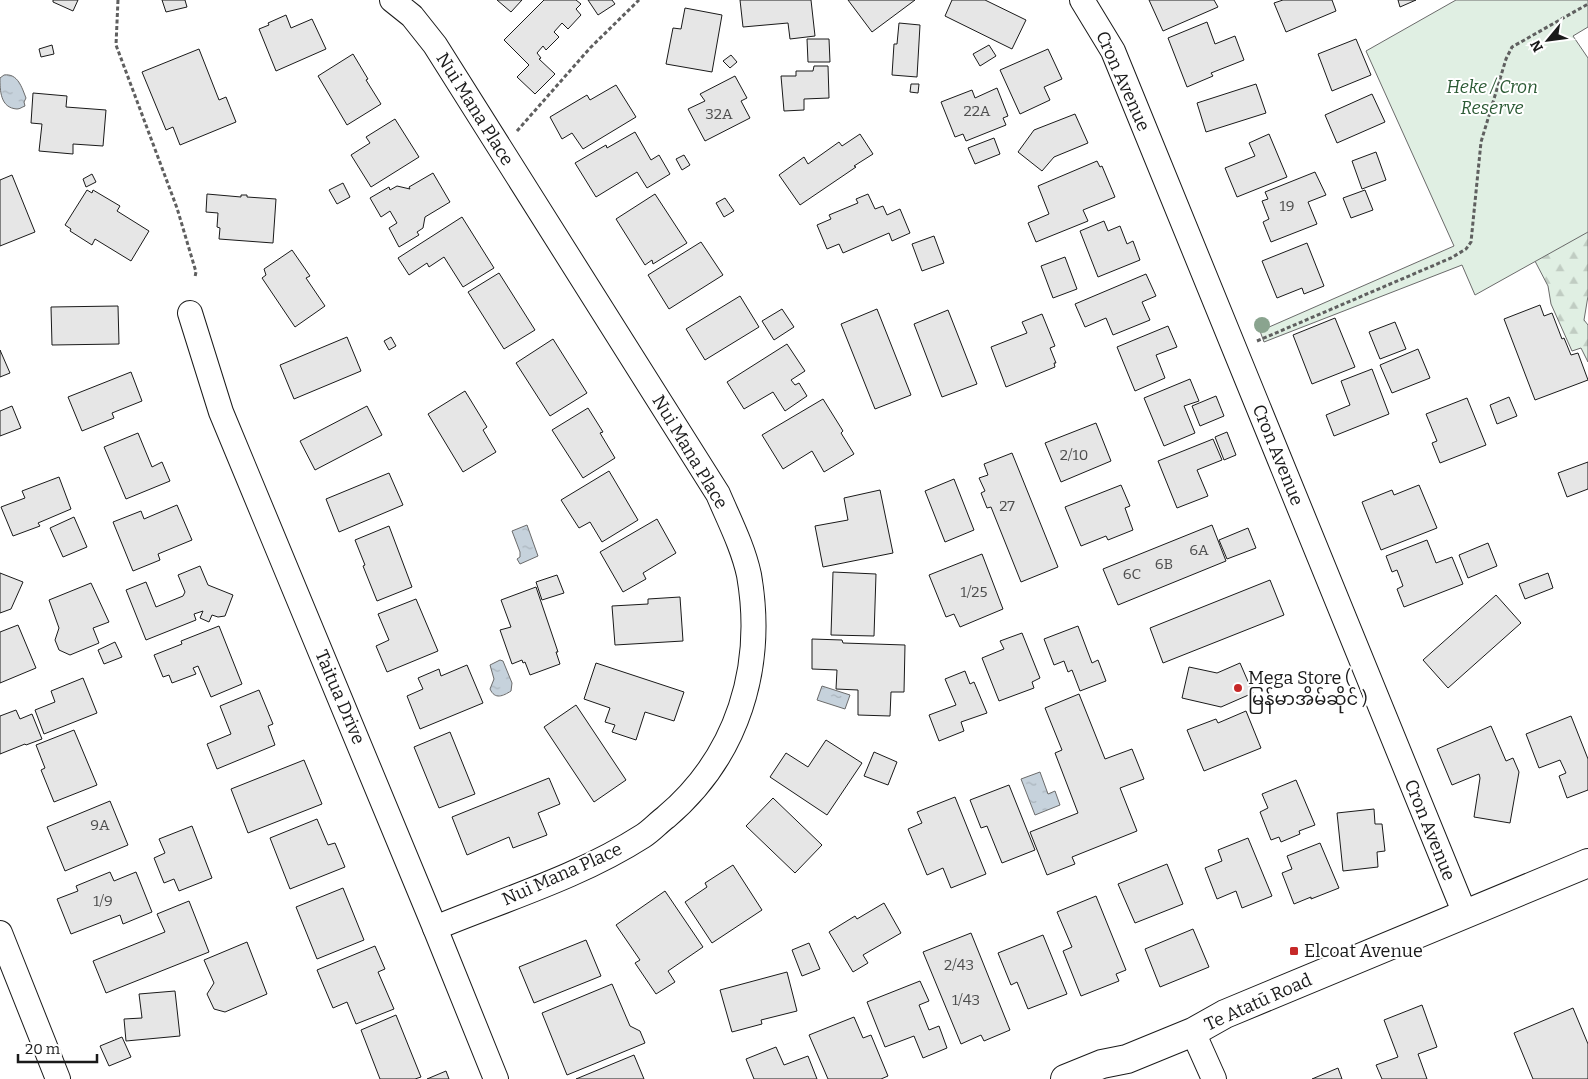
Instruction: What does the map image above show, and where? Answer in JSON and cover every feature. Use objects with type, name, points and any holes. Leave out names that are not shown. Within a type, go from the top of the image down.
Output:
[{"type":"main road","name":"Te Atatū Road","points":[[1065,1079],[1102,1064],[1127,1059],[1193,1032],[1225,1014],[1588,863]]},
{"type":"street","name":"Nui Mana Place","points":[[392,0],[412,16],[435,44],[718,494],[737,538],[748,574],[753,617],[753,659],[746,692],[734,725],[720,754],[698,785],[675,810],[645,835],[613,854],[572,873],[435,928]]},
{"type":"street","name":"Cron Avenue","points":[[1082,0],[1113,51],[1464,914]]},
{"type":"street","name":"Taitua Drive","points":[[190,313],[221,412],[496,1079]]},
{"type":"street","points":[[0,933],[58,1079]]},
{"type":"street","points":[[1193,1032],[1214,1079]]},
{"type":"path","points":[[118,0],[116,45],[177,208],[196,272],[195,277]]},
{"type":"path","points":[[513,135],[590,48],[639,0]]},
{"type":"path","points":[[1252,343],[1451,258],[1466,249],[1471,242],[1480,142],[1506,59],[1512,48],[1588,4]]},
{"type":"green space","name":"Heke / Cron Reserve","points":[[1456,0],[1588,0],[1588,27],[1573,36],[1588,58],[1588,232],[1475,295],[1462,265],[1264,342],[1260,331],[1454,246],[1366,51]]},
{"type":"green space","points":[[1588,164],[1588,296],[1584,320],[1588,325],[1588,362],[1581,348],[1572,351],[1551,304],[1548,286],[1524,240]]},
{"type":"water","points":[[4,75],[13,76],[19,82],[26,98],[25,106],[17,109],[11,108],[4,102],[0,78]]},
{"type":"water","points":[[527,525],[538,556],[520,564],[517,559],[520,557],[520,552],[512,531]]},
{"type":"water","points":[[500,660],[503,661],[512,683],[511,691],[497,696],[490,689],[494,679],[490,665]]},
{"type":"water","points":[[822,686],[850,695],[845,709],[817,700]]},
{"type":"water","points":[[1040,772],[1048,794],[1055,791],[1060,805],[1035,815],[1021,779]]},
{"type":"building","points":[[53,0],[78,0],[73,11],[53,2]]},
{"type":"building","points":[[162,0],[185,0],[187,7],[166,12]]},
{"type":"building","points":[[497,0],[522,0],[511,12]]},
{"type":"building","points":[[544,0],[576,0],[581,4],[576,9],[581,15],[568,29],[562,23],[554,32],[559,37],[546,50],[543,46],[537,53],[541,58],[539,59],[555,74],[535,94],[517,77],[529,65],[504,40]]},
{"type":"building","points":[[588,0],[612,0],[615,4],[598,15]]},
{"type":"building","points":[[740,0],[811,0],[815,36],[790,39],[788,23],[743,27]]},
{"type":"building","points":[[848,0],[915,0],[872,32]]},
{"type":"building","points":[[952,0],[985,0],[1026,20],[1012,49],[945,16]]},
{"type":"building","points":[[1149,0],[1214,0],[1218,7],[1163,31]]},
{"type":"building","points":[[1283,0],[1332,0],[1336,11],[1286,32],[1274,3]]},
{"type":"building","points":[[1398,0],[1416,0],[1400,7]]},
{"type":"building","points":[[685,8],[722,15],[712,72],[666,64],[673,28],[681,29]]},
{"type":"building","points":[[286,15],[291,28],[312,19],[326,49],[276,71],[259,29]]},
{"type":"building","points":[[1207,22],[1215,44],[1235,36],[1244,60],[1211,73],[1213,76],[1187,87],[1168,38]]},
{"type":"building","points":[[899,23],[920,25],[917,77],[892,75],[894,44],[897,44]]},
{"type":"building","points":[[807,39],[829,39],[830,62],[808,62]]},
{"type":"building","points":[[1356,39],[1371,75],[1332,91],[1318,54]]},
{"type":"building","points":[[52,45],[54,54],[41,57],[39,49]]},
{"type":"building","points":[[989,45],[996,56],[980,66],[973,54]]},
{"type":"building","points":[[199,49],[219,100],[226,97],[236,122],[180,145],[173,127],[166,130],[142,72]]},
{"type":"building","points":[[1048,49],[1062,79],[1044,87],[1050,100],[1020,114],[1000,70]]},
{"type":"building","points":[[353,54],[381,104],[347,125],[318,76]]},
{"type":"building","points":[[731,55],[737,62],[730,68],[723,61]]},
{"type":"building","points":[[814,66],[828,66],[829,98],[804,99],[804,110],[784,111],[781,76],[796,76],[796,71],[813,71]]},
{"type":"building","points":[[735,76],[747,98],[741,101],[750,118],[705,141],[688,109],[705,101],[700,94]]},
{"type":"building","points":[[911,84],[919,84],[918,93],[910,92]]},
{"type":"building","points":[[1256,84],[1266,113],[1206,132],[1197,103]]},
{"type":"building","points":[[616,85],[636,117],[583,149],[572,133],[562,139],[550,117],[587,95],[590,100]]},
{"type":"building","points":[[997,88],[1008,116],[1003,118],[1006,125],[966,141],[963,134],[955,137],[941,102],[972,90],[975,98]]},
{"type":"building","points":[[33,93],[67,96],[66,107],[106,110],[103,146],[73,144],[73,154],[39,151],[42,124],[31,123]]},
{"type":"building","points":[[1372,94],[1385,122],[1337,143],[1325,115]]},
{"type":"building","points":[[1075,114],[1088,143],[1054,157],[1042,171],[1018,152],[1034,130]]},
{"type":"building","points":[[395,119],[419,157],[371,187],[351,155],[370,143],[366,137]]},
{"type":"building","points":[[635,132],[651,160],[659,155],[670,174],[647,188],[637,172],[596,197],[575,163],[606,145],[607,148]]},
{"type":"building","points":[[860,134],[873,154],[800,205],[779,175],[804,157],[808,164],[839,142],[842,146]]},
{"type":"building","points":[[1269,134],[1287,177],[1237,197],[1225,168],[1255,156],[1249,143]]},
{"type":"building","points":[[994,138],[1000,154],[975,164],[968,148]]},
{"type":"building","points":[[1376,152],[1386,180],[1362,189],[1352,161]]},
{"type":"building","points":[[684,155],[690,165],[682,170],[676,159]]},
{"type":"building","points":[[1097,161],[1100,167],[1102,166],[1115,197],[1083,210],[1088,221],[1036,242],[1028,223],[1049,214],[1038,186]]},
{"type":"building","points":[[1315,172],[1326,195],[1308,202],[1317,224],[1271,242],[1263,222],[1269,219],[1262,201],[1268,199],[1265,192]]},
{"type":"building","points":[[433,173],[450,202],[425,217],[423,228],[417,232],[419,235],[399,247],[389,228],[397,223],[390,211],[381,217],[370,198],[389,187],[390,190],[397,186],[410,189],[409,187]]},
{"type":"building","points":[[92,174],[96,182],[86,187],[83,179]]},
{"type":"building","points":[[12,175],[35,232],[0,246],[0,180]]},
{"type":"building","points":[[343,183],[350,197],[337,204],[329,190]]},
{"type":"building","points":[[87,190],[92,193],[93,190],[120,206],[117,211],[149,231],[131,261],[95,239],[92,245],[70,231],[71,229],[65,225]]},
{"type":"building","points":[[1365,190],[1373,210],[1351,218],[1343,198]]},
{"type":"building","points":[[207,194],[241,197],[241,195],[247,195],[247,197],[276,199],[273,243],[219,239],[220,228],[217,227],[218,213],[206,212]]},
{"type":"building","points":[[655,194],[687,243],[653,264],[652,260],[645,265],[616,219]]},
{"type":"building","points":[[868,194],[875,209],[883,206],[887,215],[900,209],[910,233],[892,241],[889,233],[843,253],[839,244],[827,249],[817,225],[831,219],[829,215],[858,203],[856,199]]},
{"type":"building","points":[[725,198],[734,211],[724,217],[716,203]]},
{"type":"building","points":[[462,217],[494,268],[463,287],[444,257],[429,267],[427,263],[409,275],[398,258]]},
{"type":"building","points":[[1104,221],[1108,231],[1120,226],[1127,244],[1133,241],[1140,260],[1098,277],[1080,231]]},
{"type":"building","points":[[934,236],[944,263],[922,271],[912,244]]},
{"type":"building","points":[[701,242],[723,275],[669,309],[648,275]]},
{"type":"building","points":[[1307,243],[1324,286],[1304,294],[1302,288],[1277,298],[1262,261]]},
{"type":"building","points":[[292,250],[310,276],[306,278],[325,306],[295,327],[262,278],[266,275],[264,269]]},
{"type":"building","points":[[1065,257],[1077,289],[1053,298],[1041,266]]},
{"type":"building","points":[[499,273],[535,330],[504,349],[468,292]]},
{"type":"building","points":[[1146,274],[1156,296],[1142,302],[1150,320],[1113,335],[1106,318],[1085,327],[1075,304]]},
{"type":"building","points":[[740,296],[759,327],[705,360],[686,329]]},
{"type":"building","points":[[1540,305],[1544,316],[1552,313],[1562,339],[1564,338],[1571,355],[1578,353],[1588,380],[1535,400],[1504,319]]},
{"type":"building","points":[[118,306],[119,344],[52,345],[51,307]]},
{"type":"building","points":[[782,309],[794,327],[774,340],[762,321]]},
{"type":"building","points":[[877,309],[911,395],[875,409],[841,324]]},
{"type":"building","points":[[948,310],[977,384],[942,397],[914,324]]},
{"type":"building","points":[[1042,314],[1055,346],[1050,348],[1056,363],[1054,363],[1055,367],[1006,387],[991,347],[1027,333],[1022,322]]},
{"type":"building","points":[[1335,318],[1355,367],[1312,384],[1293,335]]},
{"type":"building","points":[[1395,322],[1406,349],[1380,359],[1369,332]]},
{"type":"building","points":[[1168,326],[1177,347],[1156,355],[1165,378],[1135,391],[1117,347]]},
{"type":"building","points":[[347,337],[361,371],[294,399],[280,365]]},
{"type":"building","points":[[391,337],[396,346],[389,350],[384,341]]},
{"type":"building","points":[[553,339],[587,393],[550,416],[516,363]]},
{"type":"building","points":[[787,344],[805,371],[791,380],[795,385],[799,383],[807,396],[785,411],[773,392],[744,409],[727,382]]},
{"type":"building","points":[[1418,349],[1430,378],[1392,393],[1380,365]]},
{"type":"building","points":[[0,350],[10,373],[0,377]]},
{"type":"building","points":[[1372,369],[1389,414],[1334,436],[1326,415],[1350,405],[1341,381]]},
{"type":"building","points":[[131,372],[142,401],[112,413],[114,418],[82,431],[68,397]]},
{"type":"building","points":[[1190,379],[1199,401],[1184,406],[1195,433],[1164,446],[1144,398]]},
{"type":"building","points":[[465,391],[487,427],[483,430],[496,452],[463,472],[428,414]]},
{"type":"building","points":[[1216,396],[1224,416],[1200,426],[1192,406]]},
{"type":"building","points":[[1509,397],[1517,416],[1497,424],[1490,405]]},
{"type":"building","points":[[1467,398],[1486,445],[1440,463],[1432,443],[1437,441],[1426,414]]},
{"type":"building","points":[[823,399],[843,431],[841,433],[854,454],[824,472],[812,451],[783,469],[762,435]]},
{"type":"building","points":[[12,406],[21,428],[0,436],[0,411]]},
{"type":"building","points":[[367,406],[382,435],[315,470],[300,441]]},
{"type":"building","points":[[588,408],[603,432],[600,433],[615,458],[583,478],[552,430]]},
{"type":"building","points":[[1096,423],[1111,461],[1061,482],[1045,443]]},
{"type":"building","points":[[1227,432],[1236,455],[1224,460],[1215,437]]},
{"type":"building","points":[[138,433],[152,467],[162,462],[170,481],[126,499],[104,447]]},
{"type":"building","points":[[1213,439],[1222,460],[1197,470],[1208,496],[1177,508],[1158,461]]},
{"type":"building","points":[[1012,453],[1058,567],[1021,582],[991,507],[987,508],[981,493],[985,491],[979,478],[988,475],[984,464]]},
{"type":"building","points":[[1588,462],[1588,489],[1567,497],[1558,473]]},
{"type":"building","points":[[609,471],[638,520],[602,542],[590,522],[579,528],[561,500]]},
{"type":"building","points":[[389,473],[403,505],[339,532],[326,499]]},
{"type":"building","points":[[59,477],[71,509],[38,523],[40,526],[13,536],[1,507],[25,498],[22,491]]},
{"type":"building","points":[[954,479],[974,530],[945,542],[925,491]]},
{"type":"building","points":[[1121,485],[1130,506],[1125,508],[1133,530],[1108,540],[1106,536],[1081,546],[1065,507]]},
{"type":"building","points":[[1419,485],[1437,528],[1381,550],[1362,502],[1392,490],[1394,495]]},
{"type":"building","points":[[880,490],[893,553],[823,567],[815,526],[848,520],[844,498]]},
{"type":"building","points":[[177,505],[192,540],[158,554],[160,560],[133,571],[113,522],[141,511],[144,519]]},
{"type":"building","points":[[74,517],[87,547],[63,557],[50,528]]},
{"type":"building","points":[[657,519],[676,553],[643,573],[646,579],[623,592],[600,552]]},
{"type":"building","points":[[1212,525],[1226,561],[1118,605],[1103,569]]},
{"type":"building","points":[[389,526],[412,587],[377,601],[355,540]]},
{"type":"building","points":[[1248,528],[1256,548],[1227,559],[1219,540]]},
{"type":"building","points":[[1427,540],[1436,563],[1452,557],[1463,584],[1404,607],[1397,589],[1403,586],[1397,570],[1392,572],[1386,556]]},
{"type":"building","points":[[1488,543],[1497,566],[1468,578],[1459,555]]},
{"type":"building","points":[[982,554],[1003,609],[960,627],[954,614],[946,617],[929,575]]},
{"type":"building","points":[[200,566],[208,585],[233,595],[225,616],[218,617],[212,615],[209,622],[200,618],[203,611],[194,614],[196,620],[146,640],[126,590],[146,582],[156,607],[183,596],[185,592],[178,575]]},
{"type":"building","points":[[833,572],[876,574],[874,636],[831,635]]},
{"type":"building","points":[[0,573],[23,582],[11,609],[0,613]]},
{"type":"building","points":[[1548,573],[1553,588],[1525,599],[1519,584]]},
{"type":"building","points":[[557,575],[564,593],[542,600],[536,582]]},
{"type":"building","points":[[1270,580],[1284,615],[1163,663],[1150,628]]},
{"type":"building","points":[[91,583],[109,622],[93,628],[99,643],[70,655],[59,650],[55,640],[59,628],[49,600]]},
{"type":"building","points":[[536,587],[558,652],[556,652],[560,664],[530,675],[525,662],[523,663],[522,660],[512,664],[500,630],[511,627],[501,600]]},
{"type":"building","points":[[1496,595],[1521,623],[1448,688],[1423,660]]},
{"type":"building","points":[[680,597],[683,641],[615,645],[612,606],[648,604],[648,599]]},
{"type":"building","points":[[416,599],[438,651],[387,672],[376,646],[389,640],[378,614]]},
{"type":"building","points":[[18,625],[36,668],[0,683],[0,632]]},
{"type":"building","points":[[219,626],[242,684],[211,697],[198,666],[193,668],[196,674],[172,683],[169,675],[163,677],[154,655],[182,644],[181,641]]},
{"type":"building","points":[[1078,626],[1092,663],[1098,660],[1106,681],[1080,691],[1072,670],[1068,672],[1064,661],[1054,665],[1044,639]]},
{"type":"building","points":[[1022,633],[1040,678],[1032,682],[1034,688],[999,701],[982,658],[1004,649],[1000,641]]},
{"type":"building","points":[[812,639],[842,640],[843,643],[905,645],[904,692],[891,692],[890,716],[858,715],[858,690],[836,689],[837,670],[812,669]]},
{"type":"building","points":[[115,642],[122,657],[104,664],[98,650]]},
{"type":"building","points":[[596,663],[684,692],[674,721],[645,712],[636,740],[612,732],[615,725],[605,722],[610,708],[584,699]]},
{"type":"building","points":[[1240,663],[1253,693],[1221,707],[1182,698],[1189,667],[1217,673]]},
{"type":"building","points":[[467,665],[483,703],[420,729],[407,696],[423,689],[418,678],[439,669],[441,676]]},
{"type":"building","points":[[965,671],[970,684],[974,682],[987,713],[961,722],[964,731],[939,741],[929,715],[956,705],[945,679]]},
{"type":"building","points":[[83,678],[97,713],[44,734],[35,710],[55,702],[51,691]]},
{"type":"building","points":[[259,690],[273,724],[268,726],[275,745],[217,769],[207,744],[231,734],[220,706]]},
{"type":"building","points":[[1079,694],[1105,759],[1132,749],[1144,779],[1120,788],[1137,831],[1072,857],[1075,864],[1047,875],[1030,832],[1078,813],[1055,753],[1062,750],[1045,708]]},
{"type":"building","points":[[576,705],[626,780],[594,802],[544,727]]},
{"type":"building","points":[[16,710],[20,719],[32,714],[42,739],[0,754],[0,716]]},
{"type":"building","points":[[1246,711],[1261,748],[1204,771],[1187,730],[1216,719],[1218,723]]},
{"type":"building","points":[[1571,716],[1588,759],[1588,790],[1567,798],[1559,776],[1566,773],[1560,760],[1539,768],[1526,734]]},
{"type":"building","points":[[1491,726],[1506,761],[1513,758],[1519,772],[1510,823],[1474,817],[1479,774],[1452,785],[1437,749]]},
{"type":"building","points":[[74,730],[97,785],[54,802],[41,770],[45,768],[36,745]]},
{"type":"building","points":[[450,732],[475,794],[439,808],[414,747]]},
{"type":"building","points":[[826,740],[862,763],[827,815],[770,777],[786,753],[808,767]]},
{"type":"building","points":[[874,752],[897,762],[888,785],[864,776]]},
{"type":"building","points":[[304,760],[322,804],[248,833],[231,789]]},
{"type":"building","points":[[549,778],[560,804],[538,813],[547,835],[513,848],[509,837],[467,855],[452,817]]},
{"type":"building","points":[[1296,780],[1315,825],[1299,831],[1300,834],[1281,842],[1279,837],[1271,840],[1260,812],[1268,808],[1262,794]]},
{"type":"building","points":[[1009,785],[1035,850],[1002,863],[987,826],[981,828],[970,800]]},
{"type":"building","points":[[955,797],[986,874],[951,888],[943,868],[927,875],[908,829],[922,823],[917,812]]},
{"type":"building","points":[[773,798],[822,845],[795,873],[746,826]]},
{"type":"building","points":[[110,801],[128,845],[65,871],[47,827]]},
{"type":"building","points":[[1374,809],[1375,824],[1382,824],[1385,851],[1377,852],[1378,867],[1343,871],[1337,813]]},
{"type":"building","points":[[317,819],[328,845],[335,843],[345,867],[290,889],[270,838]]},
{"type":"building","points":[[192,826],[212,878],[179,891],[174,879],[164,883],[154,858],[165,853],[159,839]]},
{"type":"building","points":[[1248,838],[1272,896],[1242,908],[1236,891],[1217,899],[1205,868],[1222,861],[1218,850]]},
{"type":"building","points":[[1320,843],[1339,888],[1294,904],[1282,873],[1292,869],[1287,856]]},
{"type":"building","points":[[1167,864],[1183,904],[1135,923],[1118,884]]},
{"type":"building","points":[[733,865],[762,910],[712,943],[685,902],[707,887],[705,883]]},
{"type":"building","points":[[110,872],[114,881],[136,872],[152,912],[123,924],[120,915],[71,934],[57,899],[78,891],[76,886]]},
{"type":"building","points":[[343,888],[364,940],[317,959],[296,907]]},
{"type":"building","points":[[665,891],[703,947],[668,971],[675,982],[656,994],[635,963],[640,960],[616,925]]},
{"type":"building","points":[[1096,896],[1126,970],[1116,974],[1119,981],[1081,996],[1063,951],[1072,947],[1057,912]]},
{"type":"building","points":[[189,901],[209,952],[106,993],[93,961],[165,932],[157,914]]},
{"type":"building","points":[[884,903],[901,933],[863,955],[868,963],[853,972],[829,932],[855,916],[857,919]]},
{"type":"building","points":[[1193,929],[1209,967],[1160,987],[1145,949]]},
{"type":"building","points":[[971,933],[1010,1030],[984,1041],[981,1035],[961,1044],[923,952]]},
{"type":"building","points":[[1043,935],[1067,994],[1028,1009],[1017,982],[1011,985],[998,953]]},
{"type":"building","points":[[586,940],[601,976],[534,1003],[519,967]]},
{"type":"building","points":[[247,942],[267,994],[225,1012],[214,1009],[207,994],[214,983],[204,960]]},
{"type":"building","points":[[809,943],[820,969],[802,976],[792,950]]},
{"type":"building","points":[[375,946],[385,969],[378,972],[394,1009],[356,1024],[347,1002],[333,1008],[317,970]]},
{"type":"building","points":[[787,972],[797,1011],[761,1020],[762,1024],[732,1032],[720,990]]},
{"type":"building","points":[[920,981],[929,1001],[919,1005],[929,1030],[939,1026],[947,1048],[923,1058],[914,1036],[885,1047],[867,1002]]},
{"type":"building","points":[[612,984],[630,1026],[640,1031],[645,1043],[567,1075],[542,1013]]},
{"type":"building","points":[[175,991],[180,1036],[126,1041],[124,1019],[142,1018],[139,994]]},
{"type":"building","points":[[1422,1005],[1437,1047],[1418,1054],[1427,1079],[1382,1079],[1376,1065],[1398,1057],[1384,1020]]},
{"type":"building","points":[[1573,1008],[1588,1044],[1588,1079],[1533,1079],[1514,1033]]},
{"type":"building","points":[[396,1015],[421,1077],[415,1079],[380,1079],[361,1030]]},
{"type":"building","points":[[854,1017],[863,1038],[871,1035],[888,1076],[881,1079],[828,1079],[809,1035]]},
{"type":"building","points":[[122,1037],[131,1057],[109,1066],[100,1046]]},
{"type":"building","points":[[776,1047],[784,1065],[808,1056],[817,1079],[754,1079],[746,1059]]},
{"type":"building","points":[[634,1055],[644,1079],[576,1079]]},
{"type":"building","points":[[1338,1068],[1342,1079],[1312,1079]]},
{"type":"building","points":[[446,1071],[449,1079],[427,1079]]},
{"type":"place","name":"Mega Store ( မြန်မာအိမ်ဆိုင် )","points":[[1238,688]]},
{"type":"place","name":"Elcoat Avenue","points":[[1294,951]]}]
